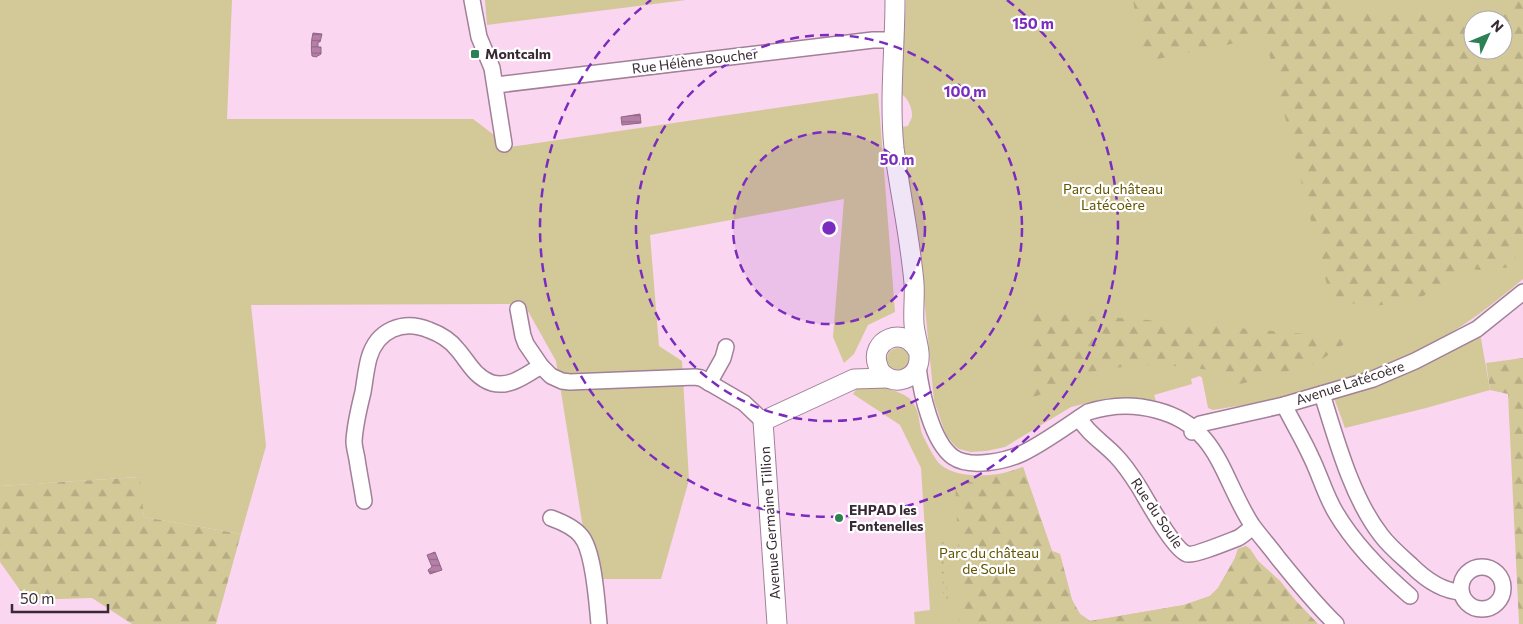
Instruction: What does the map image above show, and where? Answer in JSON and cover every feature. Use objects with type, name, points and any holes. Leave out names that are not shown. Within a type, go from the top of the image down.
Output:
[{"type":"street","points":[[472,0],[479,38],[492,68],[496,85],[504,144]]},
{"type":"street","points":[[895,0],[892,114],[894,147],[914,284],[914,313],[921,391],[937,436],[944,448],[954,458],[963,462],[996,461],[1024,452],[1088,412],[1099,408],[1129,406],[1170,413],[1186,422],[1211,446],[1243,510],[1254,527],[1298,583],[1336,624]]},
{"type":"street","name":"Rue Hélène Boucher","points":[[496,85],[873,40],[894,40]]},
{"type":"street","name":"Avenue Latécoère","points":[[1194,430],[1200,424],[1284,405],[1373,379],[1415,361],[1477,329],[1523,292]]},
{"type":"street","points":[[518,309],[526,344],[541,366],[551,376],[570,382],[690,376],[701,378],[744,403],[763,421],[854,379],[869,365],[881,344],[901,330],[914,313]]},
{"type":"street","points":[[364,501],[354,448],[355,429],[369,357],[376,342],[386,332],[409,325],[418,326],[442,336],[458,349],[474,372],[482,378],[499,384],[508,384],[516,381],[541,366]]},
{"type":"street","points":[[854,379],[887,378],[897,380],[912,376],[918,359],[909,340],[901,337],[891,338]]},
{"type":"street","points":[[709,383],[723,358],[726,348]]},
{"type":"street","points":[[876,355],[877,366],[887,378]]},
{"type":"street","points":[[1322,394],[1352,480],[1367,514],[1382,536],[1419,573],[1442,588],[1461,592]]},
{"type":"street","points":[[1284,405],[1311,457],[1326,496],[1351,536],[1390,579],[1410,596]]},
{"type":"street","name":"Rue du Soule","points":[[1079,418],[1096,438],[1126,467],[1158,520],[1173,541],[1186,554],[1190,555],[1240,537],[1254,527]]},
{"type":"street","name":"Avenue Germaine Tillion","points":[[763,421],[777,624]]},
{"type":"street","points":[[551,518],[575,529],[586,543],[600,624]]},
{"type":"green space","points":[[0,0],[232,0],[227,119],[473,119],[510,147],[878,93],[895,312],[868,325],[854,354],[844,363],[833,337],[844,199],[650,235],[659,346],[682,361],[689,480],[661,579],[601,579],[583,528],[556,361],[524,304],[251,305],[266,446],[241,534],[144,517],[139,477],[0,486]]},
{"type":"green space","points":[[485,0],[686,0],[487,25]]},
{"type":"green space","name":"Parc du château Latécoère","points":[[906,0],[1523,0],[1523,279],[1479,314],[1442,338],[1398,360],[1328,385],[1281,398],[1213,410],[1208,408],[1200,376],[1191,379],[1192,384],[1154,395],[1156,401],[1134,398],[1109,398],[1071,407],[1005,447],[971,452],[959,449],[946,435],[934,401],[919,245],[901,127],[908,126],[912,114],[911,107],[901,94]]},
{"type":"green space","points":[[1133,0],[1337,0],[1335,9],[1463,11],[1463,60],[1513,60],[1513,10],[1498,10],[1500,0],[1523,0],[1523,240],[1517,249],[1513,267],[1480,270],[1461,268],[1443,284],[1420,298],[1376,306],[1331,301],[1265,37],[1143,62]]},
{"type":"green space","points":[[1031,312],[1353,338],[1315,364],[1237,385],[1219,371],[1157,364],[1101,369],[1032,398]]},
{"type":"green space","points":[[1480,333],[1490,390],[1345,428],[1333,395]]},
{"type":"green space","points":[[898,348],[906,351],[909,359],[906,367],[898,370],[890,367],[887,359],[890,351]]},
{"type":"green space","points":[[1523,358],[1523,624],[1519,624],[1508,394],[1490,390],[1486,363]]},
{"type":"green space","name":"Parc du château de Soule","points":[[875,385],[898,392],[912,401],[929,447],[939,463],[949,470],[970,475],[993,475],[1023,467],[1052,551],[1060,554],[1072,600],[1080,614],[1090,621],[1184,605],[1210,596],[1218,588],[1238,549],[1246,546],[1318,624],[915,624],[914,612],[930,610],[921,468],[900,425],[853,394],[857,388]]},
{"type":"green space","name":"Parc du château de Soule","points":[[1023,467],[1052,551],[1060,554],[1072,600],[1080,614],[1090,621],[1184,605],[1210,596],[1218,588],[1238,549],[1246,546],[1318,624],[960,624],[957,615],[960,592],[955,478],[974,483]]},
{"type":"green space","points":[[140,477],[144,517],[241,534],[216,624],[132,624],[92,598],[27,600],[0,562],[0,486]]},
{"type":"green space","points":[[944,542],[948,603],[944,604],[940,543]]},
{"type":"shaded area","points":[[313,33],[322,34],[320,42],[318,42],[318,47],[321,47],[321,54],[316,57],[312,56],[311,44]]},
{"type":"shaded area","points":[[640,114],[641,123],[622,125],[621,117]]},
{"type":"shaded area","points":[[435,552],[442,570],[430,574],[428,570],[432,567],[427,555]]},
{"type":"place","name":"Montcalm","points":[[475,54]]},
{"type":"place","name":"EHPAD les Fontenelles","points":[[839,518]]}]
